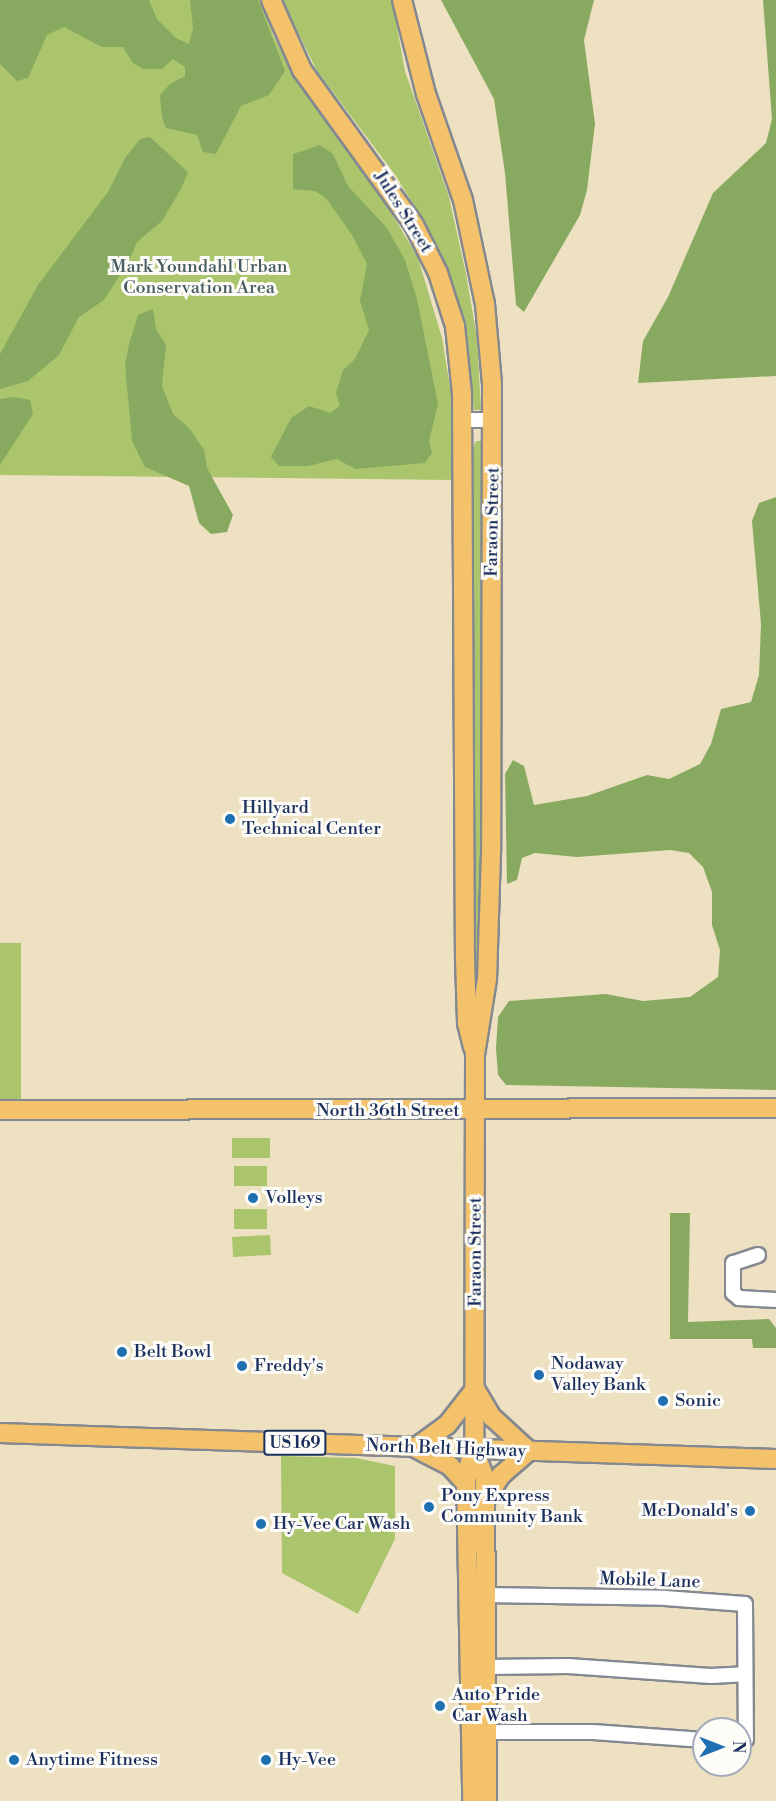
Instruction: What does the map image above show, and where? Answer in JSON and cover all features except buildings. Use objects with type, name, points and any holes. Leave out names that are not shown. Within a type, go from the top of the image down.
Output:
[{"type":"main road","name":"Jules Street","points":[[271,0],[302,70],[414,225],[438,273],[459,349],[463,420]]},
{"type":"main road","name":"Faraon Street","points":[[402,0],[426,94],[463,200],[485,304],[493,420],[491,865],[487,979],[475,1055],[474,1450],[466,1484],[472,1801]]},
{"type":"main road","name":"Faraon Street","points":[[463,420],[465,958],[467,1023],[475,1055]]},
{"type":"main road","name":"North 36th Street","points":[[0,1110],[475,1111],[776,1108]]},
{"type":"main road","points":[[466,1484],[450,1466],[415,1448],[447,1425],[475,1389],[492,1417],[529,1452],[501,1475],[485,1500]]},
{"type":"main road","name":"North Belt Highway","points":[[0,1433],[776,1459]]},
{"type":"main road","name":"Faraon Street","points":[[474,1450],[485,1478],[487,1801]]},
{"type":"street","points":[[463,420],[493,420]]},
{"type":"street","points":[[758,1255],[733,1263],[733,1293],[739,1298],[776,1300]]},
{"type":"street","name":"Mobile Lane","points":[[484,1595],[665,1598],[745,1604],[745,1717]]},
{"type":"street","points":[[485,1667],[568,1665],[711,1676],[744,1674]]},
{"type":"street","points":[[487,1732],[593,1732],[692,1739]]},
{"type":"green space","name":"Mark Youndahl Urban Conservation Area","points":[[0,0],[263,0],[273,35],[291,70],[374,183],[418,258],[442,338],[455,418],[456,480],[0,475]]},
{"type":"green space","points":[[0,0],[149,0],[157,19],[176,38],[189,44],[193,28],[190,0],[258,0],[285,71],[269,95],[241,106],[216,154],[203,152],[197,135],[166,128],[162,117],[160,95],[170,84],[185,76],[185,67],[173,59],[162,69],[143,69],[132,62],[123,47],[102,47],[64,27],[47,35],[28,78],[17,81],[0,64]]},
{"type":"green space","points":[[282,0],[392,0],[405,71],[449,197],[466,274],[477,338],[481,410],[474,410],[464,331],[434,246],[418,212],[396,176],[317,71]]},
{"type":"green space","points":[[441,0],[594,0],[584,40],[595,124],[587,190],[580,215],[524,312],[516,305],[505,173],[494,99]]},
{"type":"green space","points":[[763,0],[776,0],[776,376],[638,383],[643,341],[668,297],[713,193],[766,143],[772,119]]},
{"type":"green space","points":[[150,137],[188,172],[162,221],[137,242],[129,261],[104,300],[79,317],[59,355],[28,381],[0,389],[0,354],[38,285],[108,192],[125,158],[140,139]]},
{"type":"green space","points":[[320,145],[333,154],[348,186],[387,228],[405,260],[417,299],[438,404],[429,441],[432,453],[425,463],[355,469],[337,459],[308,466],[279,466],[271,457],[291,418],[309,406],[330,413],[340,406],[336,393],[343,370],[355,359],[369,330],[360,301],[367,264],[352,235],[326,198],[315,191],[293,189],[293,154]]},
{"type":"green space","points":[[153,309],[156,329],[166,345],[162,386],[173,414],[190,429],[204,450],[207,468],[233,515],[227,532],[211,534],[199,523],[189,486],[145,467],[132,441],[125,365],[138,315]]},
{"type":"green space","points":[[14,397],[30,400],[33,414],[0,465],[0,399]]},
{"type":"green space","points":[[476,441],[481,441],[482,956],[471,956],[471,453]]},
{"type":"green space","points":[[776,497],[776,1090],[506,1085],[498,1075],[496,1048],[498,1017],[509,1001],[606,994],[643,1001],[690,997],[718,977],[720,950],[712,925],[712,892],[703,867],[689,853],[670,850],[577,857],[535,853],[522,858],[517,880],[507,884],[505,774],[513,760],[524,766],[534,805],[587,796],[647,775],[669,779],[700,764],[711,744],[721,709],[751,702],[759,675],[761,624],[752,521],[759,503]]},
{"type":"green space","points":[[0,943],[21,943],[21,1102],[0,1102]]},
{"type":"green space","points":[[232,1138],[270,1138],[270,1158],[232,1158]]},
{"type":"green space","points":[[234,1166],[267,1166],[267,1186],[234,1186]]},
{"type":"green space","points":[[234,1209],[267,1209],[267,1229],[234,1229]]},
{"type":"green space","points":[[670,1213],[690,1213],[688,1322],[769,1319],[776,1328],[776,1348],[753,1348],[752,1339],[670,1339]]},
{"type":"green space","points":[[270,1235],[271,1255],[233,1257],[232,1237]]},
{"type":"green space","points":[[281,1456],[356,1458],[395,1466],[395,1539],[358,1614],[282,1573]]},
{"type":"place","name":"Hillyard Technical Center","points":[[230,819]]},
{"type":"place","name":"Volleys","points":[[253,1198]]},
{"type":"place","name":"Belt Bowl","points":[[122,1352]]},
{"type":"place","name":"Freddy's","points":[[242,1366]]},
{"type":"place","name":"Nodaway Valley Bank","points":[[539,1375]]},
{"type":"place","name":"Sonic","points":[[663,1401]]},
{"type":"place","name":"Pony Express Community Bank","points":[[429,1507]]},
{"type":"place","name":"McDonald's","points":[[750,1511]]},
{"type":"place","name":"Hy-Vee Car Wash","points":[[261,1524]]},
{"type":"place","name":"Auto Pride Car Wash","points":[[440,1706]]},
{"type":"place","name":"Anytime Fitness","points":[[14,1760]]},
{"type":"place","name":"Hy-Vee","points":[[266,1760]]}]
